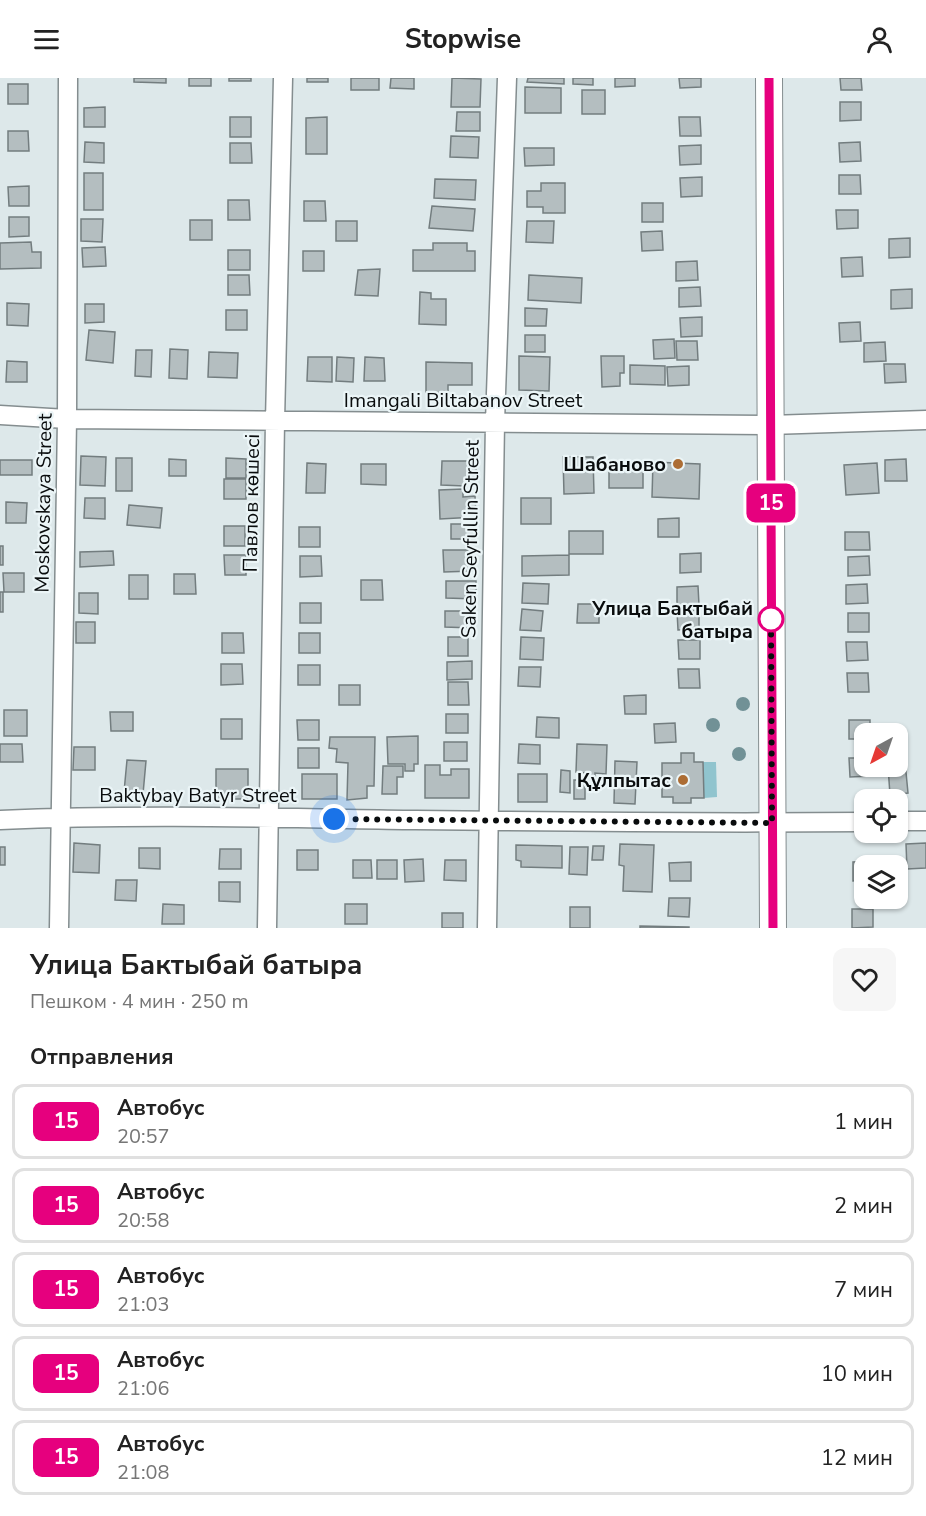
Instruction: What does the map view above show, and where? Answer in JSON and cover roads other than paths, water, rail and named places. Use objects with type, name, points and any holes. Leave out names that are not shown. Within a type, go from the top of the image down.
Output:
[{"type":"main road","points":[[769,78],[773,928]]},
{"type":"street","name":"Moskovskaya Street","points":[[59,928],[67,419],[68,78]]},
{"type":"street","name":"Павлов көшесі","points":[[267,928],[283,78]]},
{"type":"street","name":"Saken Seyfullin Street","points":[[487,928],[495,422],[507,78]]},
{"type":"street","name":"Imangali Biltabanov Street","points":[[0,415],[67,419],[770,425],[926,420]]},
{"type":"street","name":"Baktybay Batyr Street","points":[[0,820],[62,817],[854,822]]},
{"type":"street","points":[[908,821],[926,821]]},
{"type":"place","name":"Шабаново","points":[[678,464]]},
{"type":"place","name":"Улица Бактыбай батыра","points":[[771,619]]},
{"type":"place","name":"Құлпытас","points":[[683,780]]}]
